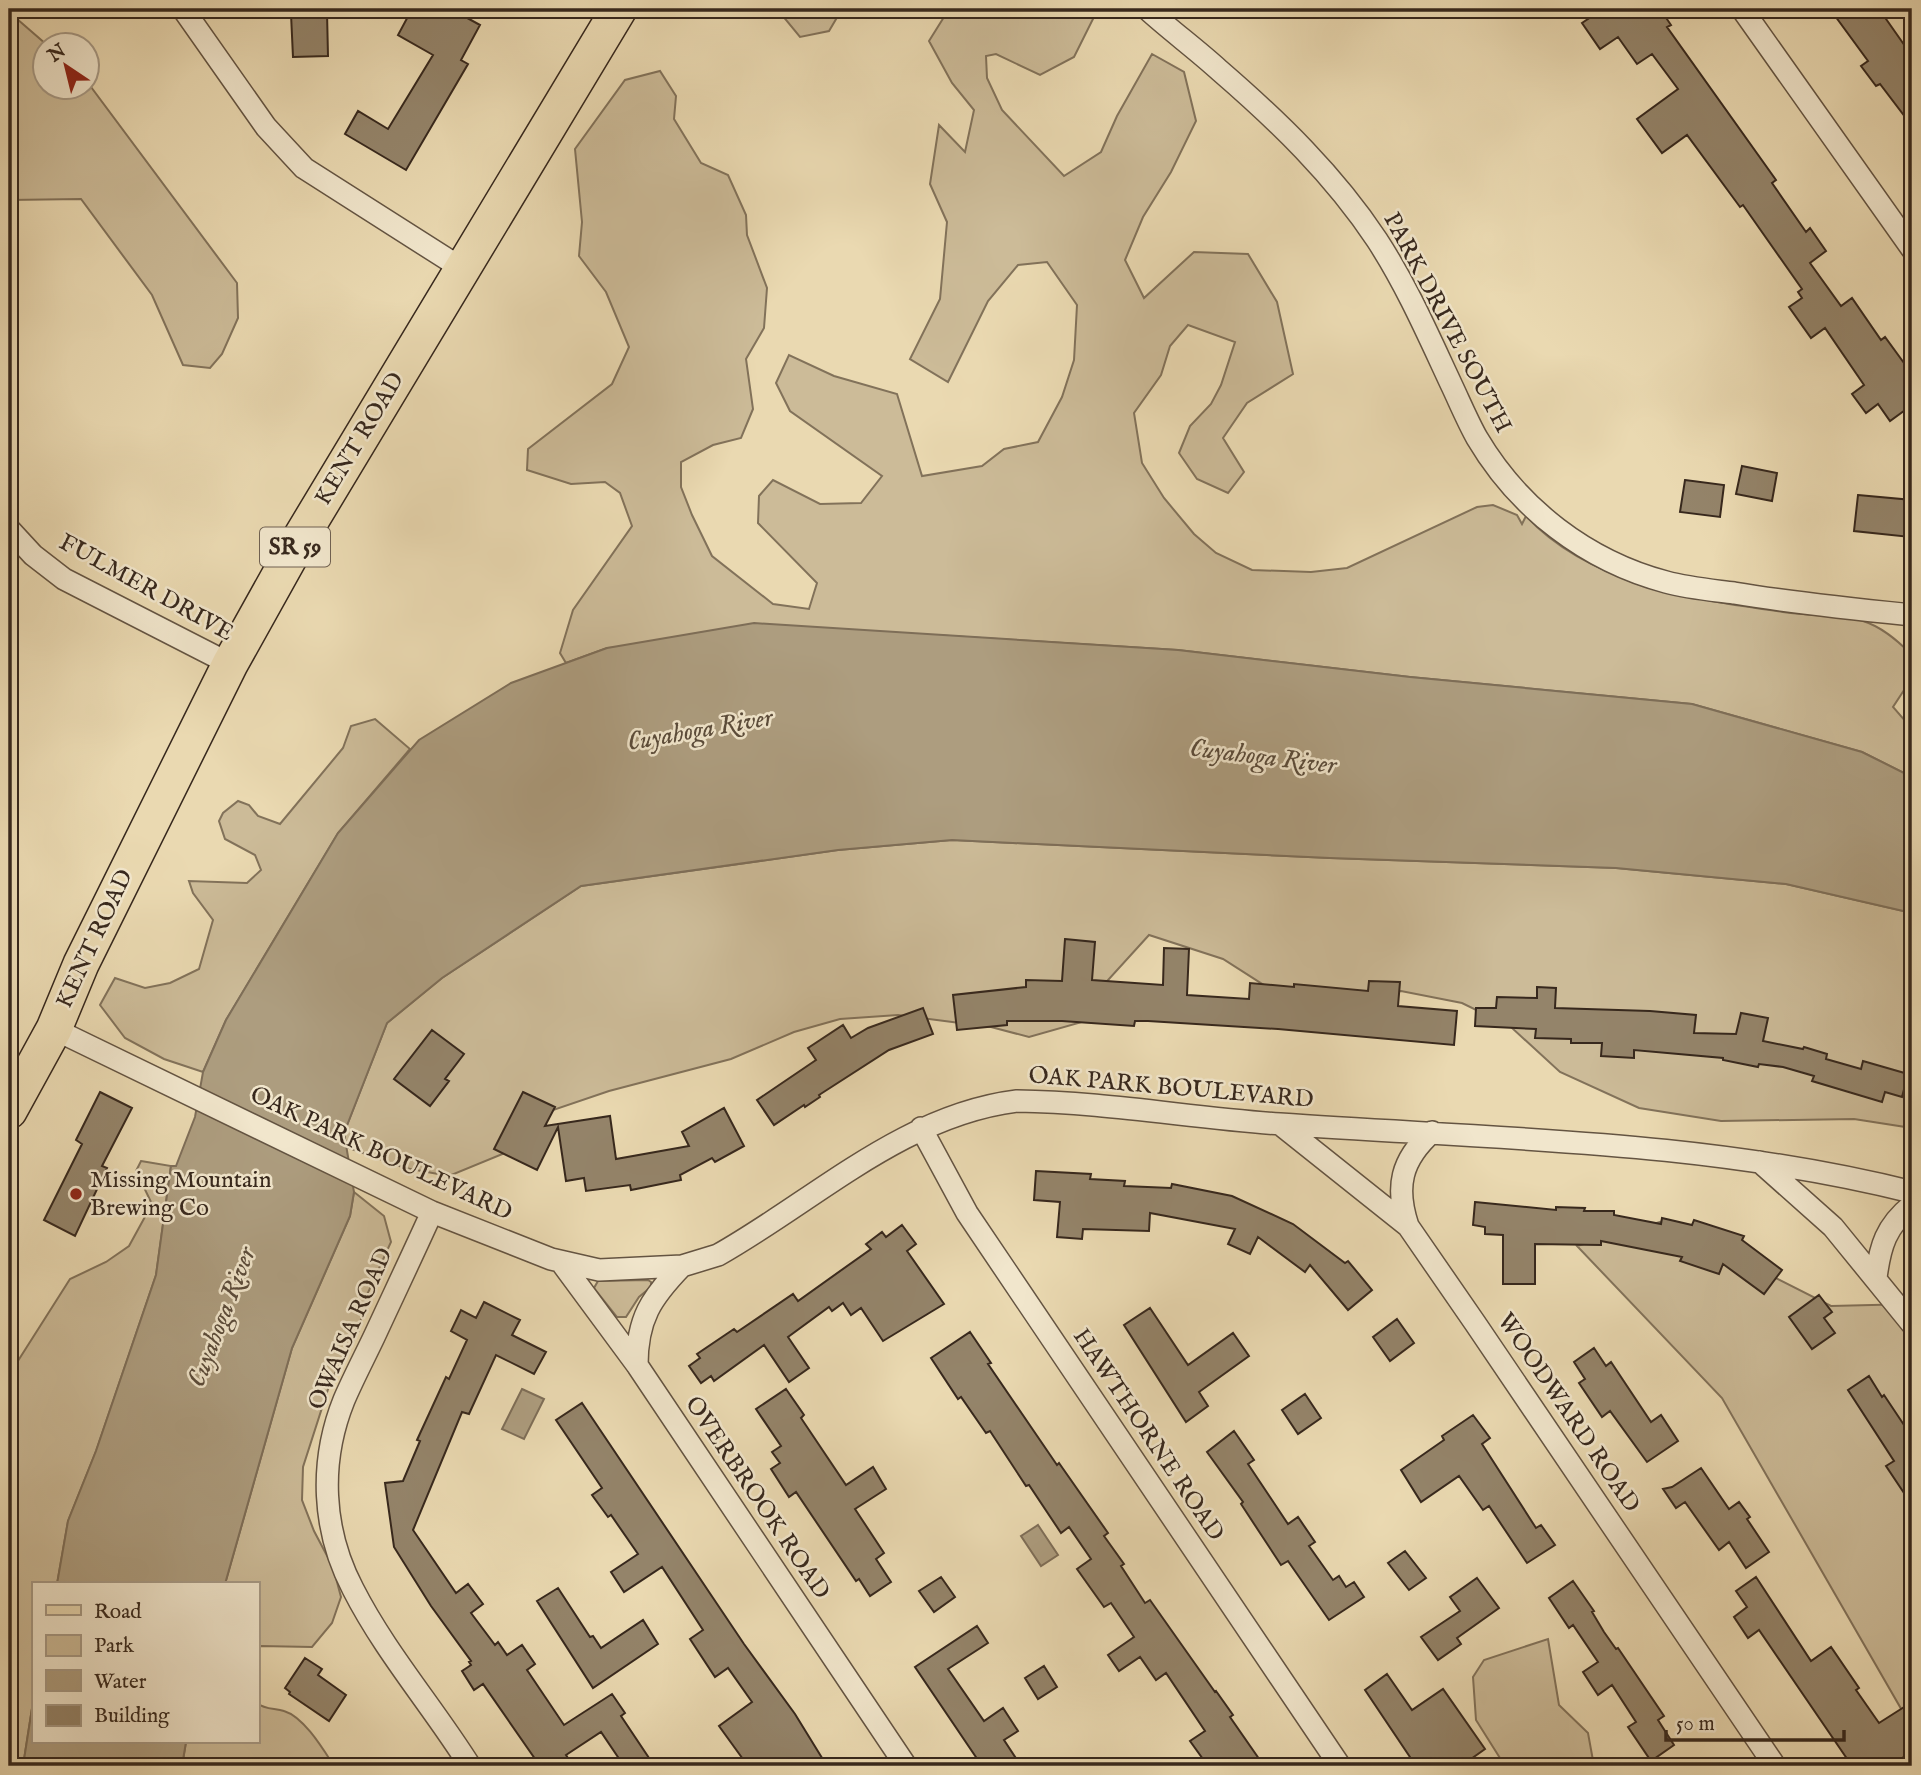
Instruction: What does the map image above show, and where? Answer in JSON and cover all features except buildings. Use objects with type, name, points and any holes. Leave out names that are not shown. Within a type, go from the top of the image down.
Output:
[{"type":"main road","name":"KENT ROAD","points":[[10,1107],[54,1029],[81,964],[230,664],[298,542],[619,9]]},
{"type":"street","points":[[183,9],[266,127],[304,168],[461,268]]},
{"type":"street","name":"PARK DRIVE SOUTH","points":[[1147,9],[1270,115],[1341,191],[1377,240],[1399,279],[1477,438],[1523,499],[1546,520],[1610,561],[1638,573],[1696,589],[1796,604],[1912,615]]},
{"type":"street","points":[[1742,9],[1912,249]]},
{"type":"street","name":"FULMER DRIVE","points":[[9,529],[33,555],[64,579],[230,664]]},
{"type":"street","name":"OAK PARK BOULEVARD","points":[[54,1029],[432,1212],[561,1262],[599,1270],[682,1266],[718,1255],[921,1128],[996,1104],[1017,1101],[1180,1112],[1208,1118],[1280,1124],[1654,1148],[1760,1162],[1912,1192]]},
{"type":"street","name":"WOODWARD ROAD","points":[[1280,1124],[1408,1226],[1775,1766]]},
{"type":"street","name":"HAWTHORNE ROAD","points":[[921,1128],[967,1213],[1340,1766]]},
{"type":"street","points":[[1408,1226],[1401,1199],[1405,1165],[1432,1132]]},
{"type":"street","points":[[1760,1162],[1833,1227],[1912,1324]]},
{"type":"street","points":[[1876,1278],[1880,1250],[1891,1227],[1912,1205]]},
{"type":"street","name":"OWAISA ROAD","points":[[432,1212],[344,1400],[331,1446],[326,1493],[337,1553],[352,1588],[391,1651],[470,1766]]},
{"type":"street","name":"OVERBROOK ROAD","points":[[561,1262],[637,1365],[906,1766]]},
{"type":"street","points":[[637,1365],[637,1345],[642,1319],[652,1299],[682,1266]]},
{"type":"green space","points":[[777,9],[842,9],[829,31],[800,37]]},
{"type":"green space","points":[[949,9],[1095,9],[1096,13],[1074,57],[1040,75],[996,54],[986,56],[987,78],[1002,110],[1064,176],[1101,152],[1117,116],[1152,54],[1184,72],[1196,121],[1171,172],[1143,217],[1125,260],[1144,298],[1194,252],[1248,254],[1277,302],[1293,374],[1247,403],[1223,438],[1244,472],[1228,493],[1197,479],[1179,453],[1190,426],[1211,404],[1221,385],[1235,342],[1188,325],[1170,346],[1161,375],[1134,413],[1142,463],[1164,498],[1194,534],[1216,553],[1252,570],[1311,572],[1347,568],[1477,507],[1493,505],[1517,515],[1522,524],[1526,516],[1552,539],[1581,558],[1612,574],[1646,585],[1715,602],[1863,621],[1889,635],[1911,654],[1910,681],[1893,707],[1906,722],[1912,724],[1912,777],[1862,752],[1692,704],[1410,677],[1178,650],[934,635],[607,648],[566,663],[560,653],[573,610],[632,526],[620,493],[605,482],[571,484],[527,470],[528,449],[612,384],[629,347],[606,292],[579,256],[582,222],[575,149],[625,80],[660,71],[676,96],[674,119],[701,163],[728,175],[746,215],[747,235],[767,288],[764,328],[746,359],[753,409],[741,438],[713,445],[681,462],[681,487],[712,556],[773,604],[809,609],[817,583],[758,523],[759,496],[773,480],[820,504],[861,503],[882,476],[790,411],[776,383],[789,355],[834,376],[897,394],[922,476],[982,466],[1004,449],[1038,442],[1062,397],[1074,360],[1077,305],[1047,262],[1018,265],[988,301],[948,382],[910,359],[940,299],[947,222],[930,184],[939,125],[965,152],[974,110],[952,83],[929,41]]},
{"type":"green space","points":[[9,12],[32,32],[32,102],[102,102],[237,283],[238,318],[222,354],[210,368],[183,365],[152,295],[81,199],[9,200]]},
{"type":"green space","points":[[375,719],[410,749],[338,833],[226,1020],[203,1072],[164,1059],[125,1038],[100,1005],[115,978],[145,988],[170,983],[199,969],[213,920],[193,893],[189,881],[247,883],[261,870],[255,855],[225,839],[219,821],[223,813],[238,801],[249,805],[258,816],[280,824],[343,748],[351,726]]},
{"type":"green space","points":[[952,840],[1616,868],[1786,884],[1912,913],[1912,1128],[1854,1119],[1721,1121],[1639,1108],[1560,1072],[1511,1027],[1462,1003],[1401,991],[1353,999],[1292,1003],[1223,959],[1149,935],[1098,991],[1082,1022],[1029,1037],[991,1027],[898,1015],[840,1019],[794,1032],[731,1059],[609,1091],[547,1112],[512,1150],[449,1176],[405,1168],[346,1147],[344,1133],[387,1023],[442,978],[581,886],[838,850]]},
{"type":"green space","points":[[141,1161],[171,1166],[156,1275],[96,1451],[68,1521],[57,1582],[32,1582],[32,1708],[23,1766],[9,1766],[9,1375],[70,1279],[106,1262],[129,1246],[152,1204],[136,1171]]},
{"type":"green space","points":[[354,1192],[384,1216],[391,1242],[366,1297],[358,1333],[331,1380],[303,1467],[302,1500],[314,1531],[333,1567],[341,1597],[332,1623],[312,1647],[259,1647],[259,1582],[226,1582],[292,1348],[350,1216]]},
{"type":"green space","points":[[1663,1221],[1831,1306],[1912,1304],[1912,1716],[1907,1719],[1722,1398],[1577,1246]]},
{"type":"green space","points":[[648,1280],[651,1287],[639,1297],[626,1317],[617,1317],[594,1288],[598,1281]]},
{"type":"green space","points":[[1548,1639],[1559,1705],[1588,1733],[1594,1766],[1505,1766],[1476,1720],[1473,1677],[1484,1660]]},
{"type":"green space","points":[[259,1704],[284,1711],[299,1720],[334,1766],[182,1766],[186,1744],[259,1744]]},
{"type":"water","name":"Cuyahoga River","points":[[754,623],[1178,650],[1410,677],[1692,704],[1862,752],[1912,777],[1912,913],[1786,884],[1616,868],[952,840],[838,850],[581,886],[442,978],[387,1023],[344,1133],[354,1192],[350,1216],[292,1348],[226,1582],[57,1582],[68,1521],[96,1451],[156,1275],[171,1166],[176,1166],[195,1117],[203,1072],[226,1020],[338,833],[419,740],[511,683],[607,648]]},
{"type":"water","points":[[522,1389],[544,1399],[524,1439],[502,1429]]},
{"type":"water","points":[[1038,1525],[1058,1555],[1041,1566],[1021,1536]]},
{"type":"water","points":[[32,1708],[32,1744],[186,1744],[182,1766],[23,1766]]},
{"type":"place","name":"Missing Mountain Brewing Co","points":[[76,1194]]}]
